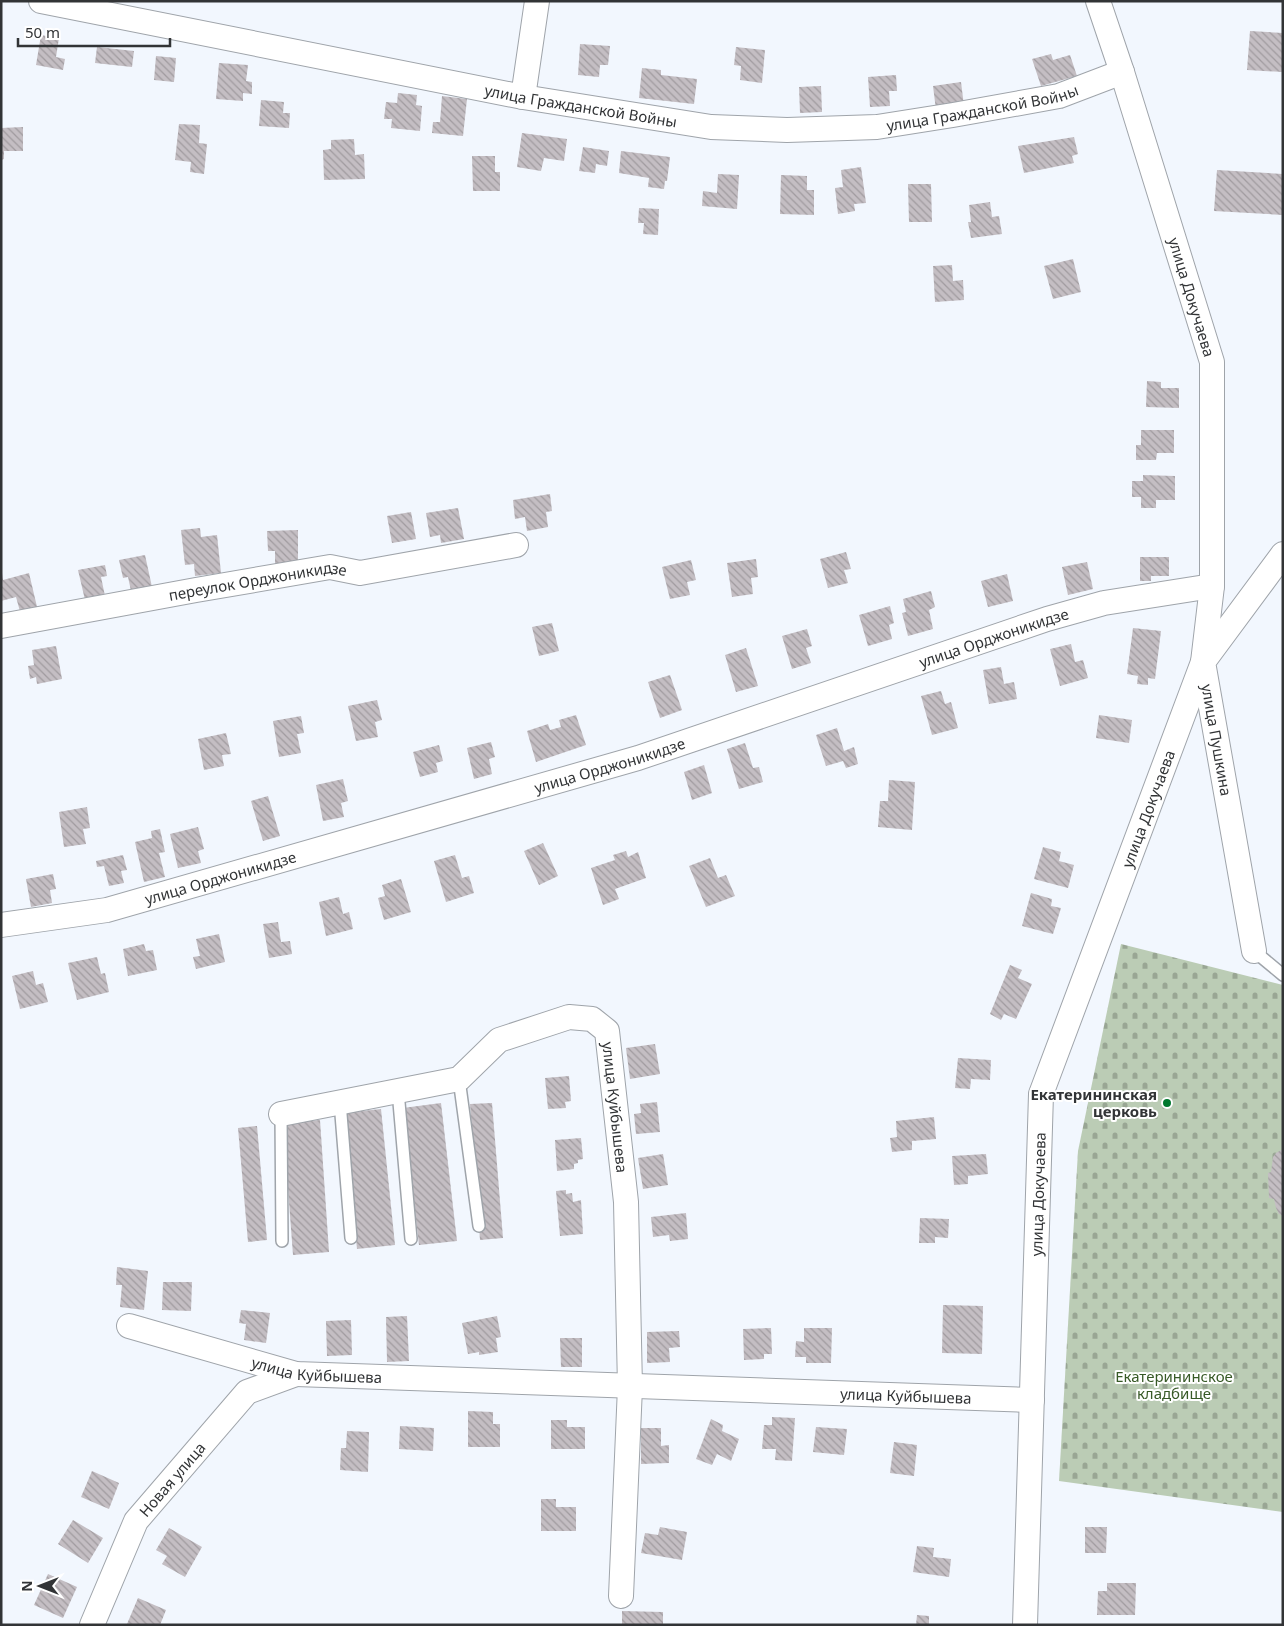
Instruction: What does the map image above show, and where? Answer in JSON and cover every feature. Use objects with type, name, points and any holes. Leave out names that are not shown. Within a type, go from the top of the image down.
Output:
[{"type":"street","name":"улица Гражданской Войны","points":[[41,1],[523,97],[711,127],[787,130],[877,127],[1058,96],[1122,72]]},
{"type":"street","points":[[523,97],[536,1]]},
{"type":"street","name":"улица Докучаева","points":[[1025,1625],[1040,1094],[1203,662],[1212,586],[1212,362],[1122,72],[1098,1]]},
{"type":"street","name":"переулок Орджоникидзе","points":[[1,626],[196,590],[330,568],[360,572],[516,545]]},
{"type":"street","points":[[1203,662],[1283,554]]},
{"type":"street","name":"улица Орджоникидзе","points":[[1,925],[107,910],[638,758],[1047,620],[1104,603],[1212,586]]},
{"type":"street","name":"улица Пушкина","points":[[1203,662],[1254,951]]},
{"type":"street","name":"улица Куйбышева","points":[[459,1079],[499,1040],[569,1017],[592,1019],[607,1031],[626,1202],[630,1387],[620,1596]]},
{"type":"street","points":[[281,1114],[459,1079]]},
{"type":"street","name":"улица Куйбышева","points":[[129,1326],[296,1374],[1032,1400]]},
{"type":"street","name":"Новая улица","points":[[92,1625],[136,1521],[247,1392],[296,1374]]},
{"type":"lane","points":[[1254,951],[1283,975]]},
{"type":"lane","points":[[459,1079],[479,1226]]},
{"type":"lane","points":[[398,1091],[411,1239]]},
{"type":"lane","points":[[340,1102],[351,1238]]},
{"type":"lane","points":[[281,1114],[282,1241]]},
{"type":"green space","name":"Екатерининское кладбище","points":[[1121,944],[1283,985],[1283,1512],[1059,1481],[1078,1151]]},
{"type":"building","points":[[1250,31],[1283,33],[1283,72],[1247,70]]},
{"type":"building","points":[[41,35],[59,38],[56,57],[65,59],[63,70],[36,65]]},
{"type":"building","points":[[580,44],[610,46],[608,65],[600,65],[599,77],[578,75]]},
{"type":"building","points":[[97,47],[134,51],[132,67],[95,63]]},
{"type":"building","points":[[736,47],[765,50],[762,83],[740,80],[741,66],[734,65]]},
{"type":"building","points":[[1051,54],[1053,60],[1070,55],[1077,76],[1041,86],[1032,59]]},
{"type":"building","points":[[156,56],[176,58],[174,82],[154,80]]},
{"type":"building","points":[[219,63],[248,65],[246,81],[252,82],[252,94],[243,93],[243,101],[216,99]]},
{"type":"building","points":[[642,68],[661,70],[661,75],[697,79],[694,104],[639,98]]},
{"type":"building","points":[[896,75],[897,91],[889,91],[890,106],[870,107],[868,77]]},
{"type":"building","points":[[961,82],[964,106],[936,110],[933,86]]},
{"type":"building","points":[[821,86],[822,112],[800,113],[799,87]]},
{"type":"building","points":[[398,93],[417,95],[416,105],[422,106],[420,131],[391,128],[392,119],[384,119],[386,102],[397,103]]},
{"type":"building","points":[[442,96],[467,99],[463,136],[432,133],[433,122],[440,122]]},
{"type":"building","points":[[261,100],[284,102],[283,113],[290,113],[289,128],[259,126]]},
{"type":"building","points":[[179,124],[200,125],[199,143],[207,144],[204,174],[190,172],[191,162],[175,160]]},
{"type":"building","points":[[23,127],[23,151],[4,151],[4,159],[1,160],[1,128]]},
{"type":"building","points":[[522,133],[567,139],[564,161],[544,158],[541,171],[517,167]]},
{"type":"building","points":[[1074,137],[1078,154],[1072,156],[1074,163],[1024,173],[1018,146]]},
{"type":"building","points":[[354,139],[355,155],[364,154],[365,179],[324,180],[323,150],[331,149],[331,140]]},
{"type":"building","points":[[583,147],[609,151],[607,166],[596,164],[595,173],[579,171]]},
{"type":"building","points":[[621,151],[670,157],[664,189],[648,187],[649,178],[619,173]]},
{"type":"building","points":[[472,156],[495,156],[495,172],[500,172],[500,191],[473,191]]},
{"type":"building","points":[[861,167],[866,203],[854,204],[855,211],[838,214],[835,188],[843,187],[841,170]]},
{"type":"building","points":[[1217,170],[1283,174],[1283,215],[1214,211]]},
{"type":"building","points":[[718,174],[739,175],[737,209],[702,206],[703,191],[717,193]]},
{"type":"building","points":[[781,175],[807,176],[807,190],[814,190],[814,215],[780,214]]},
{"type":"building","points":[[908,184],[931,184],[932,222],[909,222]]},
{"type":"building","points":[[990,202],[992,217],[999,216],[1002,234],[971,238],[968,222],[971,222],[969,205]]},
{"type":"building","points":[[639,208],[659,209],[658,235],[643,234],[644,223],[638,223]]},
{"type":"building","points":[[1073,259],[1081,292],[1053,299],[1044,266]]},
{"type":"building","points":[[952,265],[953,281],[963,280],[964,300],[935,302],[933,266]]},
{"type":"building","points":[[1147,381],[1161,382],[1161,388],[1179,388],[1179,408],[1146,407]]},
{"type":"building","points":[[1141,430],[1174,430],[1174,453],[1157,453],[1156,460],[1136,460],[1136,445],[1141,445]]},
{"type":"building","points":[[1143,475],[1175,476],[1175,500],[1156,500],[1156,508],[1141,508],[1141,497],[1132,497],[1132,481],[1143,481]]},
{"type":"building","points":[[550,494],[552,511],[546,512],[548,527],[527,531],[525,517],[515,519],[513,500]]},
{"type":"building","points":[[458,508],[464,539],[441,543],[440,535],[430,537],[426,513]]},
{"type":"building","points":[[411,512],[416,539],[392,543],[387,516]]},
{"type":"building","points":[[200,528],[201,537],[217,535],[221,573],[195,576],[194,564],[185,565],[181,530]]},
{"type":"building","points":[[298,530],[298,563],[275,564],[275,551],[268,551],[267,531]]},
{"type":"building","points":[[846,552],[851,569],[844,570],[848,583],[828,588],[820,559]]},
{"type":"building","points":[[145,555],[152,587],[131,591],[128,577],[123,578],[119,560]]},
{"type":"building","points":[[1140,557],[1169,557],[1169,576],[1151,576],[1151,581],[1140,581]]},
{"type":"building","points":[[756,559],[758,577],[751,578],[753,594],[732,597],[727,563]]},
{"type":"building","points":[[691,560],[696,580],[687,582],[690,595],[670,599],[662,567]]},
{"type":"building","points":[[1087,562],[1093,589],[1068,595],[1062,567]]},
{"type":"building","points":[[105,565],[107,576],[101,577],[105,596],[85,600],[78,570]]},
{"type":"building","points":[[2,573],[3,580],[29,573],[38,611],[21,615],[16,597],[1,601]]},
{"type":"building","points":[[1007,574],[1013,601],[988,607],[981,581]]},
{"type":"building","points":[[931,591],[935,607],[929,610],[933,629],[908,636],[902,613],[906,612],[903,599]]},
{"type":"building","points":[[890,606],[894,623],[889,625],[892,639],[868,646],[859,615]]},
{"type":"building","points":[[552,623],[559,651],[539,656],[532,627]]},
{"type":"building","points":[[1133,628],[1161,631],[1155,679],[1148,678],[1148,685],[1137,684],[1138,676],[1127,674]]},
{"type":"building","points":[[807,629],[812,646],[806,648],[811,663],[792,669],[782,636]]},
{"type":"building","points":[[1071,644],[1075,662],[1083,660],[1088,678],[1060,686],[1050,649]]},
{"type":"building","points":[[56,646],[62,679],[37,684],[36,677],[30,679],[28,666],[34,665],[32,650]]},
{"type":"building","points":[[746,648],[758,686],[736,692],[725,655]]},
{"type":"building","points":[[1001,667],[1004,684],[1014,682],[1017,699],[989,704],[983,670]]},
{"type":"building","points":[[670,675],[682,710],[660,718],[648,682]]},
{"type":"building","points":[[941,691],[945,704],[951,702],[958,728],[932,735],[921,696]]},
{"type":"building","points":[[377,700],[382,720],[375,722],[378,737],[356,741],[348,706]]},
{"type":"building","points":[[576,715],[586,745],[536,762],[527,731],[548,724],[550,730],[561,727],[559,720]]},
{"type":"building","points":[[1099,715],[1132,720],[1129,743],[1096,738]]},
{"type":"building","points":[[301,716],[304,733],[297,734],[301,753],[279,757],[273,721]]},
{"type":"building","points":[[837,728],[844,751],[854,747],[858,764],[846,768],[843,761],[826,766],[816,735]]},
{"type":"building","points":[[226,733],[231,754],[222,755],[224,766],[204,770],[198,739]]},
{"type":"building","points":[[491,742],[495,757],[489,759],[492,774],[474,779],[467,748]]},
{"type":"building","points":[[745,743],[753,768],[759,767],[763,782],[739,789],[727,749]]},
{"type":"building","points":[[439,745],[443,761],[436,763],[438,772],[420,777],[413,752]]},
{"type":"building","points":[[704,765],[712,793],[692,800],[684,772]]},
{"type":"building","points":[[343,779],[348,801],[341,803],[344,817],[323,821],[316,785]]},
{"type":"building","points":[[889,780],[915,782],[912,830],[878,827],[880,801],[888,801]]},
{"type":"building","points":[[268,796],[280,836],[263,841],[251,801]]},
{"type":"building","points":[[87,807],[90,828],[83,829],[86,844],[64,847],[59,812]]},
{"type":"building","points":[[198,827],[204,849],[198,851],[201,863],[178,868],[170,834]]},
{"type":"building","points":[[160,829],[165,852],[159,853],[165,877],[144,882],[135,842],[152,838],[151,831]]},
{"type":"building","points":[[543,843],[558,876],[539,885],[524,851]]},
{"type":"building","points":[[1043,847],[1061,852],[1059,861],[1074,865],[1068,888],[1034,879]]},
{"type":"building","points":[[626,851],[628,857],[638,852],[646,878],[615,889],[619,899],[603,905],[591,868],[615,860],[613,855]]},
{"type":"building","points":[[123,855],[127,870],[121,871],[124,883],[109,886],[104,866],[97,867],[96,861]]},
{"type":"building","points":[[455,855],[462,878],[469,876],[474,893],[446,902],[434,861]]},
{"type":"building","points":[[710,858],[718,878],[726,875],[735,896],[706,907],[689,866]]},
{"type":"building","points":[[53,874],[56,889],[50,890],[52,903],[31,907],[26,879]]},
{"type":"building","points":[[401,879],[411,912],[384,920],[378,898],[385,896],[382,885]]},
{"type":"building","points":[[1031,893],[1052,899],[1051,906],[1061,908],[1053,934],[1022,926]]},
{"type":"building","points":[[339,897],[343,914],[349,912],[353,929],[326,936],[319,902]]},
{"type":"building","points":[[278,922],[281,942],[290,941],[292,954],[269,958],[263,924]]},
{"type":"building","points":[[219,934],[225,962],[196,969],[193,957],[200,956],[196,939]]},
{"type":"building","points":[[144,944],[146,951],[153,950],[157,970],[128,976],[123,949]]},
{"type":"building","points":[[97,957],[101,974],[105,973],[109,992],[77,1000],[68,963]]},
{"type":"building","points":[[1010,965],[1022,970],[1018,978],[1032,984],[1016,1019],[1004,1014],[1001,1020],[990,1014]]},
{"type":"building","points":[[33,971],[36,985],[43,983],[48,1002],[20,1009],[12,976]]},
{"type":"building","points":[[655,1044],[660,1074],[630,1079],[626,1048]]},
{"type":"building","points":[[958,1058],[991,1060],[990,1080],[971,1079],[970,1089],[955,1088]]},
{"type":"building","points":[[569,1076],[571,1101],[565,1102],[566,1108],[548,1109],[545,1078]]},
{"type":"building","points":[[657,1102],[660,1132],[636,1134],[634,1114],[641,1113],[640,1104]]},
{"type":"building","points":[[441,1103],[457,1241],[419,1245],[403,1108]]},
{"type":"building","points":[[492,1103],[503,1238],[480,1240],[470,1104]]},
{"type":"building","points":[[381,1109],[395,1245],[357,1249],[343,1113]]},
{"type":"building","points":[[934,1117],[936,1139],[912,1141],[912,1150],[892,1152],[890,1138],[897,1137],[896,1121]]},
{"type":"building","points":[[320,1120],[329,1252],[293,1255],[283,1123]]},
{"type":"building","points":[[257,1126],[267,1240],[248,1242],[238,1128]]},
{"type":"building","points":[[581,1138],[583,1159],[578,1160],[578,1163],[574,1164],[574,1169],[557,1171],[555,1140]]},
{"type":"building","points":[[1283,1149],[1283,1216],[1279,1214],[1274,1199],[1269,1198],[1268,1173],[1271,1172],[1273,1157]]},
{"type":"building","points":[[663,1154],[668,1185],[643,1189],[638,1158]]},
{"type":"building","points":[[986,1154],[988,1174],[968,1176],[968,1184],[954,1185],[952,1156]]},
{"type":"building","points":[[566,1190],[566,1194],[572,1193],[573,1202],[581,1200],[583,1234],[560,1236],[556,1191]]},
{"type":"building","points":[[686,1213],[688,1239],[670,1241],[669,1235],[653,1237],[651,1217]]},
{"type":"building","points":[[920,1218],[949,1219],[948,1238],[935,1237],[935,1243],[919,1243]]},
{"type":"building","points":[[117,1267],[148,1271],[144,1310],[120,1307],[122,1285],[116,1285]]},
{"type":"building","points":[[163,1282],[192,1282],[191,1311],[162,1310]]},
{"type":"building","points":[[943,1305],[983,1306],[982,1354],[942,1353]]},
{"type":"building","points":[[241,1310],[270,1313],[266,1343],[244,1340],[246,1324],[239,1323]]},
{"type":"building","points":[[407,1316],[409,1361],[387,1362],[386,1317]]},
{"type":"building","points":[[497,1316],[501,1337],[496,1338],[498,1352],[479,1355],[479,1352],[468,1354],[462,1323]]},
{"type":"building","points":[[351,1320],[352,1355],[327,1356],[326,1321]]},
{"type":"building","points":[[771,1328],[772,1354],[764,1354],[764,1359],[744,1360],[743,1329]]},
{"type":"building","points":[[804,1328],[832,1328],[831,1363],[806,1363],[806,1357],[795,1357],[796,1341],[804,1342]]},
{"type":"building","points":[[679,1331],[680,1347],[669,1348],[670,1362],[647,1363],[647,1332]]},
{"type":"building","points":[[560,1338],[582,1338],[582,1367],[561,1367]]},
{"type":"building","points":[[468,1411],[493,1412],[493,1424],[500,1424],[500,1447],[468,1447]]},
{"type":"building","points":[[772,1417],[795,1418],[792,1461],[775,1460],[776,1449],[762,1449],[764,1425],[772,1425]]},
{"type":"building","points":[[711,1419],[723,1425],[722,1431],[739,1439],[731,1461],[717,1454],[712,1465],[696,1459]]},
{"type":"building","points":[[551,1420],[567,1420],[567,1427],[585,1427],[585,1449],[551,1449]]},
{"type":"building","points":[[400,1426],[434,1428],[433,1451],[399,1449]]},
{"type":"building","points":[[816,1427],[847,1429],[844,1455],[813,1452]]},
{"type":"building","points":[[641,1428],[661,1428],[661,1446],[669,1445],[669,1463],[641,1464]]},
{"type":"building","points":[[347,1431],[369,1432],[368,1472],[340,1470],[341,1448],[346,1448]]},
{"type":"building","points":[[894,1442],[917,1445],[914,1476],[890,1473]]},
{"type":"building","points":[[92,1471],[119,1483],[109,1509],[81,1497]]},
{"type":"building","points":[[541,1499],[556,1499],[556,1507],[576,1507],[576,1531],[541,1531]]},
{"type":"building","points":[[73,1520],[103,1538],[88,1563],[58,1544]]},
{"type":"building","points":[[660,1527],[687,1532],[682,1560],[641,1553],[645,1533],[658,1535]]},
{"type":"building","points":[[1085,1527],[1107,1527],[1106,1553],[1085,1553]]},
{"type":"building","points":[[169,1528],[202,1547],[185,1577],[162,1564],[167,1556],[156,1550]]},
{"type":"building","points":[[917,1546],[934,1548],[933,1557],[951,1559],[949,1577],[913,1572]]},
{"type":"building","points":[[48,1574],[77,1587],[63,1618],[34,1605]]},
{"type":"building","points":[[1107,1583],[1136,1583],[1135,1615],[1097,1615],[1098,1591],[1107,1591]]},
{"type":"building","points":[[138,1598],[166,1610],[160,1625],[127,1624]]},
{"type":"building","points":[[622,1611],[663,1612],[663,1625],[622,1625]]},
{"type":"building","points":[[917,1615],[929,1616],[929,1625],[916,1625]]},
{"type":"place","name":"Екатерининская церковь","points":[[1167,1103]]}]
